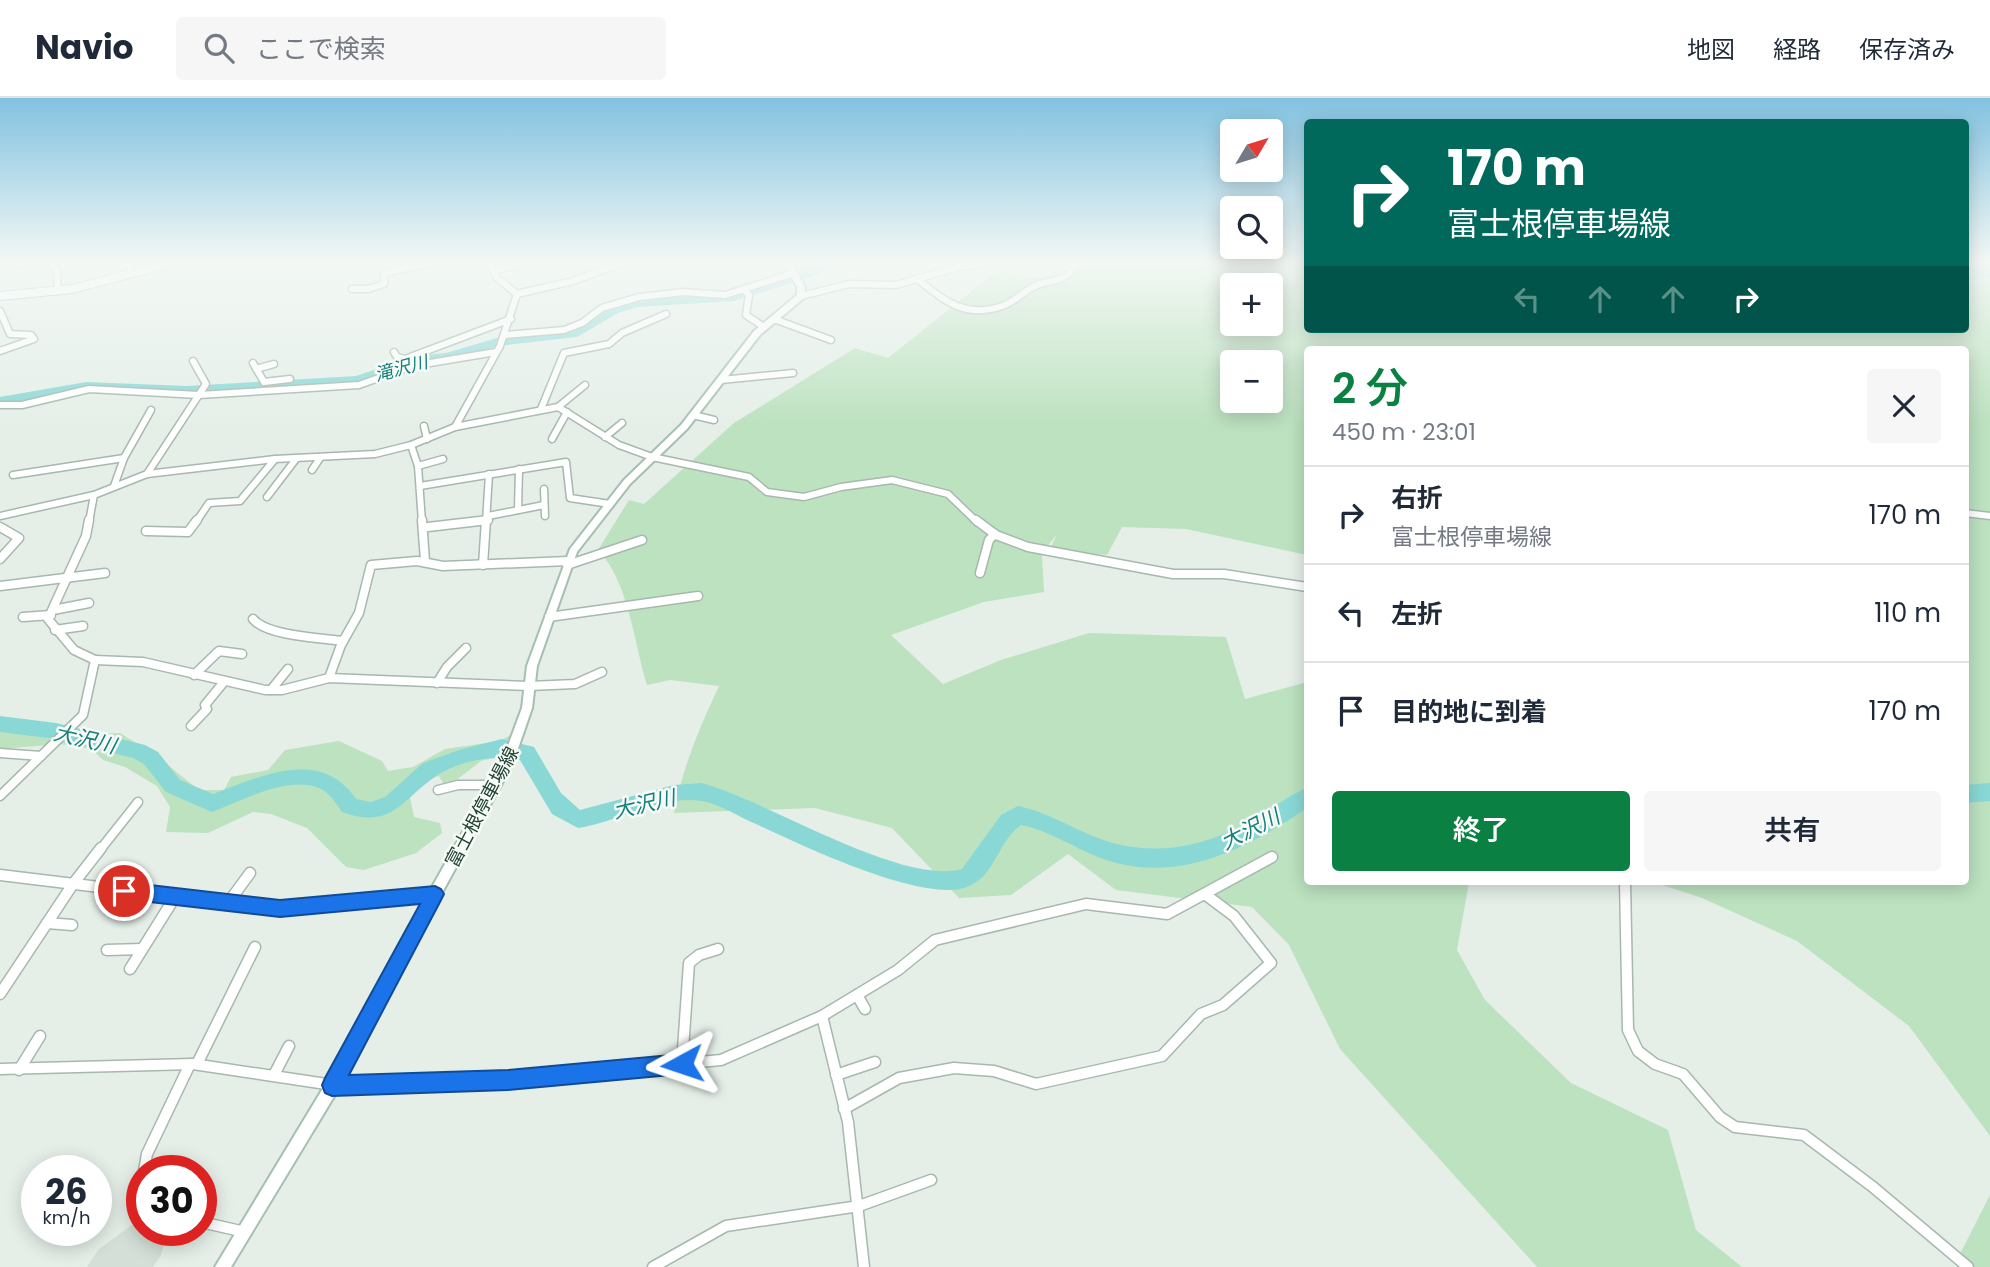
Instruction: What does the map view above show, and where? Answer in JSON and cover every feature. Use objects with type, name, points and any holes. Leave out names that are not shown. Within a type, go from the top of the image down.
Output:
[{"type":"main road","name":"富士根停車場線","points":[[223,1267],[332,1085],[507,763],[527,708],[532,666],[568,563],[581,539],[652,457],[693,415],[764,327],[774,319]]},
{"type":"street","points":[[504,336],[564,330],[589,318]]},
{"type":"street","points":[[541,410],[564,353],[609,344],[622,333],[658,318]]},
{"type":"street","points":[[750,318],[764,327]]},
{"type":"street","points":[[455,426],[511,319]]},
{"type":"street","points":[[394,352],[397,357],[405,359],[511,319]]},
{"type":"street","points":[[774,319],[831,341]]},
{"type":"street","points":[[0,351],[34,339],[31,335],[10,334],[3,324]]},
{"type":"street","points":[[0,405],[22,405],[89,388],[199,395],[359,385],[412,366],[497,349]]},
{"type":"street","points":[[147,474],[191,403],[206,384],[192,360]]},
{"type":"street","points":[[260,393],[264,382],[255,366],[274,364]]},
{"type":"street","points":[[721,380],[793,373]]},
{"type":"street","points":[[264,382],[290,379]]},
{"type":"street","points":[[558,408],[585,385]]},
{"type":"street","points":[[0,516],[94,495],[147,474],[275,459],[375,454],[411,445],[455,426],[558,408],[605,437],[652,457],[750,477],[767,492],[804,497],[841,487],[892,480],[948,494],[995,534],[1028,547],[1173,574],[1224,573],[1304,586]]},
{"type":"street","points":[[114,486],[124,458],[151,410]]},
{"type":"street","points":[[552,439],[568,412]]},
{"type":"street","points":[[693,415],[714,420]]},
{"type":"street","points":[[605,437],[622,423]]},
{"type":"street","points":[[424,426],[427,439]]},
{"type":"street","points":[[411,445],[418,466],[425,561]]},
{"type":"street","points":[[13,475],[124,458]]},
{"type":"street","points":[[312,470],[320,458]]},
{"type":"street","points":[[146,531],[188,533],[209,503],[240,501],[275,459]]},
{"type":"street","points":[[267,497],[296,459]]},
{"type":"street","points":[[418,466],[443,459]]},
{"type":"street","points":[[419,486],[566,462],[570,499],[610,504]]},
{"type":"street","points":[[518,510],[519,470]]},
{"type":"street","points":[[484,565],[489,474]]},
{"type":"street","points":[[544,489],[545,516]]},
{"type":"street","points":[[94,495],[86,537],[48,620],[57,636],[86,658],[143,662],[223,682],[271,690],[329,678],[529,686],[575,684],[602,672]]},
{"type":"street","points":[[428,527],[488,518],[544,505]]},
{"type":"street","points":[[1969,513],[1990,516]]},
{"type":"street","points":[[0,527],[19,538],[0,559]]},
{"type":"street","points":[[980,573],[989,540],[995,534]]},
{"type":"street","points":[[329,678],[343,641],[359,613],[371,565],[425,561],[443,566],[568,563],[642,540]]},
{"type":"street","points":[[0,586],[26,578],[69,578],[105,573]]},
{"type":"street","points":[[549,617],[698,596]]},
{"type":"street","points":[[23,617],[52,613],[89,603]]},
{"type":"street","points":[[253,619],[257,624],[284,633],[343,641]]},
{"type":"street","points":[[55,630],[83,626]]},
{"type":"street","points":[[437,683],[447,667],[466,648]]},
{"type":"street","points":[[194,675],[219,651],[242,654]]},
{"type":"street","points":[[0,796],[83,715],[94,660]]},
{"type":"street","points":[[271,690],[288,669]]},
{"type":"street","points":[[191,726],[207,709],[205,705],[223,682]]},
{"type":"street","points":[[0,754],[40,756]]},
{"type":"street","points":[[438,790],[458,785],[495,785]]},
{"type":"street","points":[[0,994],[73,884],[138,802]]},
{"type":"street","points":[[0,1069],[193,1064],[332,1085],[508,1080],[721,1060],[821,1016],[898,970],[935,940],[1086,904],[1167,914],[1272,857]]},
{"type":"street","points":[[228,903],[250,873]]},
{"type":"street","points":[[0,875],[280,909],[435,894]]},
{"type":"street","points":[[1625,885],[1628,1030],[1638,1051],[1656,1064],[1683,1074],[1720,1117],[1735,1127],[1804,1135],[1873,1187],[1968,1267]]},
{"type":"street","points":[[844,1110],[899,1078],[954,1068],[994,1071],[1036,1084],[1162,1056],[1201,1014],[1223,1005],[1271,962],[1234,916],[1206,895]]},
{"type":"street","points":[[130,969],[175,897]]},
{"type":"street","points":[[47,923],[72,925]]},
{"type":"street","points":[[147,1155],[255,947]]},
{"type":"street","points":[[107,950],[142,949]]},
{"type":"street","points":[[682,1064],[689,962],[699,955],[718,950]]},
{"type":"street","points":[[857,995],[865,1009]]},
{"type":"street","points":[[821,1016],[844,1110],[859,1206],[864,1267]]},
{"type":"street","points":[[19,1070],[40,1036]]},
{"type":"street","points":[[274,1075],[289,1046]]},
{"type":"street","points":[[836,1075],[875,1062]]},
{"type":"street","points":[[653,1267],[726,1226],[859,1206],[931,1180]]},
{"type":"street","points":[[217,1226],[245,1232]]},
{"type":"shaded area","points":[[126,1229],[126,1246],[163,1246],[153,1267],[87,1267],[99,1249],[112,1246],[112,1240]]},
{"type":"green space","points":[[939,318],[1220,318],[1220,336],[1283,336],[1283,318],[1304,318],[1304,333],[1969,333],[1969,318],[1990,318],[1990,1136],[1909,1026],[1797,941],[1702,898],[1662,885],[1969,885],[1969,346],[1304,346],[1304,554],[1186,529],[1122,527],[1107,555],[1049,551],[1057,534],[1042,554],[1044,592],[984,602],[891,635],[943,684],[1001,660],[1089,633],[1226,637],[1245,699],[1304,683],[1304,885],[1468,885],[1457,950],[1485,1000],[1571,1083],[1668,1130],[1696,1230],[1742,1267],[1537,1267],[1340,1049],[1289,945],[1252,907],[1116,890],[1068,854],[1011,895],[959,898],[892,828],[815,808],[674,813],[686,765],[727,671],[719,686],[670,680],[647,685],[624,596],[608,563],[598,550],[629,500],[644,504],[734,423],[855,348],[888,358]]},
{"type":"green space","points":[[0,716],[14,722],[69,731],[50,745],[0,749]]},
{"type":"green space","points":[[120,733],[154,754],[199,790],[224,790],[231,777],[268,770],[285,750],[339,741],[382,761],[388,771],[413,767],[445,749],[500,741],[512,734],[517,736],[514,753],[481,761],[446,788],[439,776],[420,782],[410,797],[414,817],[440,823],[442,833],[416,853],[364,870],[346,867],[307,828],[271,814],[253,812],[208,833],[166,832],[170,807],[157,786],[125,767],[103,760],[91,749],[60,744],[69,734]]},
{"type":"green space","points":[[1990,1195],[1990,1267],[1960,1267],[1960,1254]]},
{"type":"waterway","name":"滝沢川","points":[[0,402],[86,387],[187,391],[358,380],[420,359],[447,357],[497,342],[572,334],[600,318]]},
{"type":"waterway","name":"大沢川","points":[[0,724],[56,731],[138,751],[151,758],[173,786],[212,803],[267,783],[307,777],[324,780],[338,790],[349,806],[372,811],[392,803],[430,769],[502,747],[527,753],[553,799],[568,814],[578,819],[674,793],[701,792],[856,857],[917,877],[942,881],[960,880],[970,876],[984,860],[1001,830],[1018,815],[1042,821],[1108,851],[1135,858],[1161,859],[1187,856],[1237,839],[1304,799]]},
{"type":"waterway","name":"大沢川","points":[[1969,794],[1990,792]]},
{"type":"route","points":[[124,891],[280,909],[435,894],[332,1085],[508,1080],[682,1064]]}]
